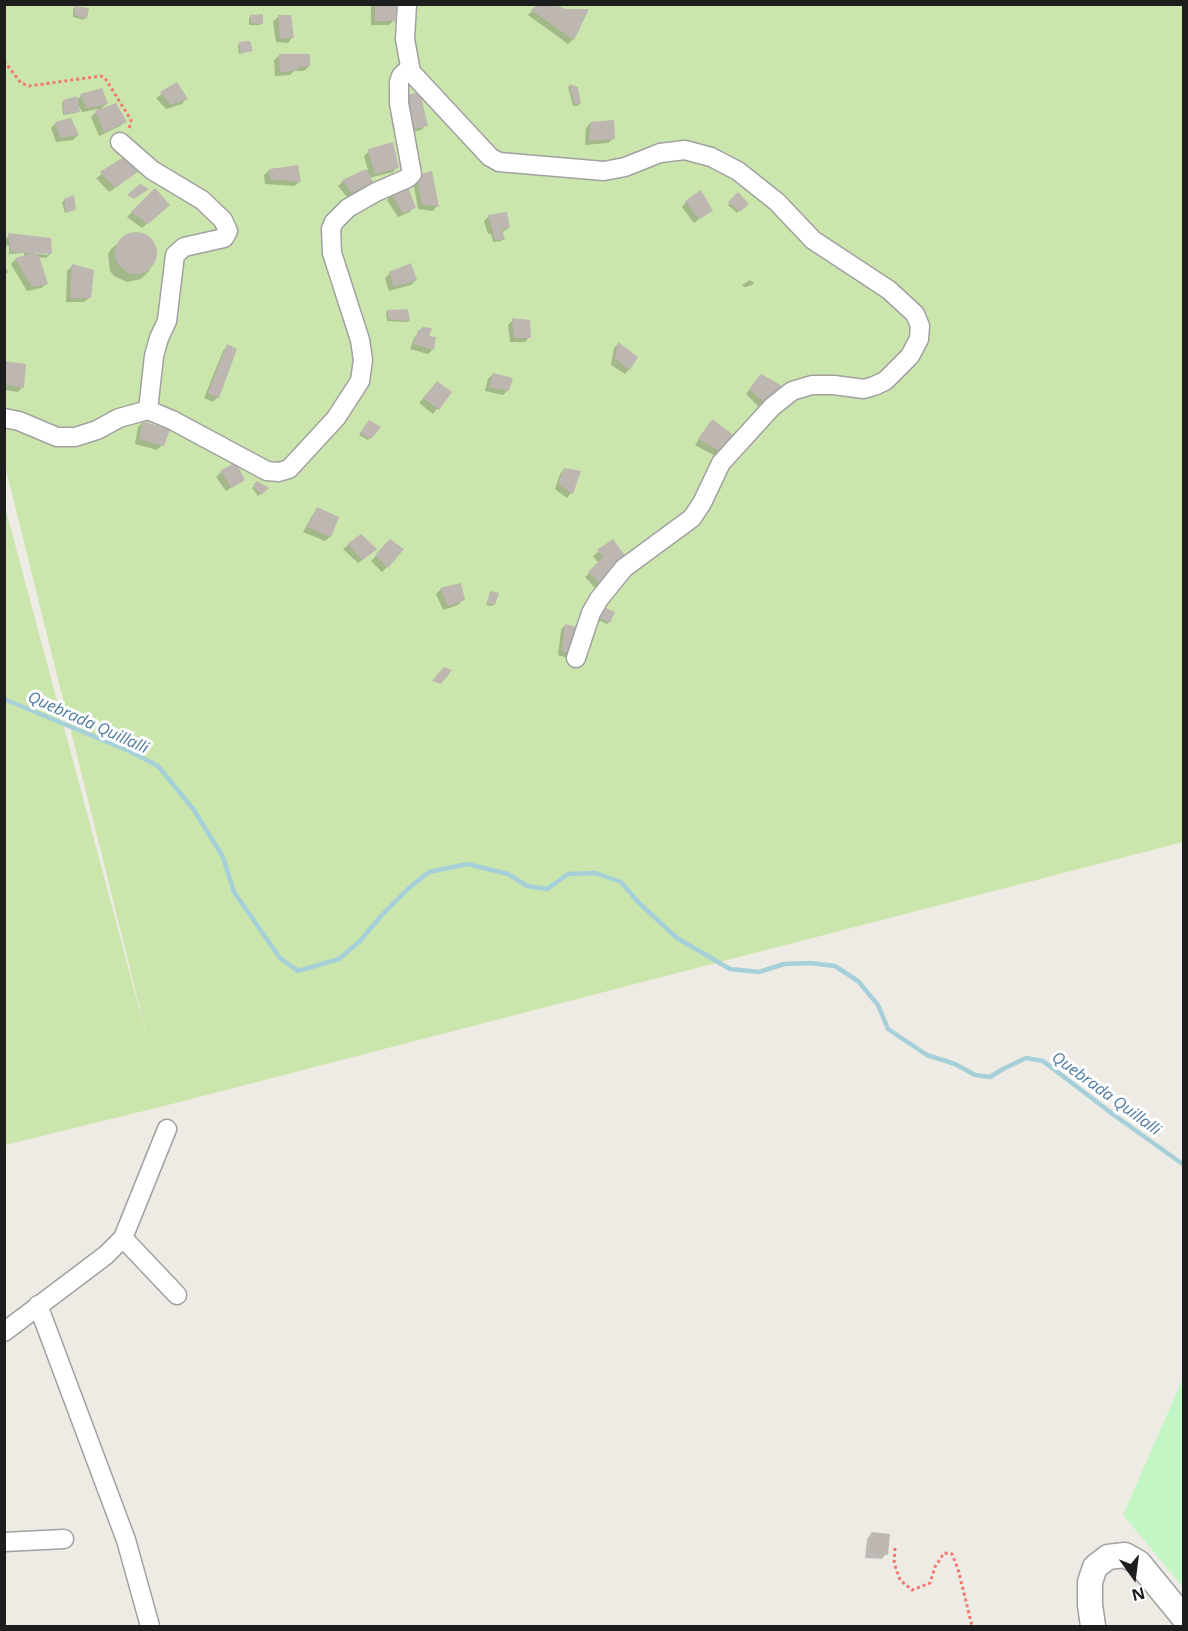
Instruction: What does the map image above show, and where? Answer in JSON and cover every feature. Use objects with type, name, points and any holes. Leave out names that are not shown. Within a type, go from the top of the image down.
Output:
[{"type":"street","points":[[407,4],[405,39],[411,72],[490,157],[499,162],[604,171],[626,167],[660,153],[685,150],[711,157],[738,171],[777,202],[813,240],[889,290],[915,314],[920,326],[919,339],[910,356],[885,381],[864,389],[812,385],[792,391],[772,407],[722,463],[692,518],[624,568],[599,599],[591,613],[576,658]]},
{"type":"street","points":[[4,418],[57,437],[75,437],[97,430],[119,418],[148,410],[172,420],[267,471],[279,472],[289,469],[336,418],[360,381],[363,360],[360,340],[332,253],[331,229],[334,222],[348,207],[412,174],[399,103],[401,76],[405,72],[411,72]]},
{"type":"street","points":[[120,142],[152,170],[202,200],[224,220],[228,231],[224,238],[184,247],[175,255],[167,321],[154,356],[148,410]]},
{"type":"street","points":[[4,1332],[106,1255],[123,1238],[166,1129]]},
{"type":"street","points":[[123,1238],[177,1295]]},
{"type":"street","points":[[38,1305],[126,1540],[150,1626]]},
{"type":"street","points":[[4,1542],[64,1539]]},
{"type":"street","points":[[1093,1626],[1090,1582],[1095,1567],[1107,1557],[1125,1555],[1139,1563],[1184,1618]]},
{"type":"path","points":[[4,61],[21,83],[29,86],[101,76],[105,78],[131,120],[131,127],[120,142]]},
{"type":"path","points":[[896,1548],[894,1563],[900,1580],[912,1590],[930,1583],[935,1567],[944,1553],[952,1554],[972,1626]]},
{"type":"green space","points":[[5,5],[1183,5],[1183,842],[164,1106],[5,1145],[4,503],[149,1045],[5,466]]},
{"type":"green space","points":[[1183,1378],[1183,1587],[1123,1515]]},
{"type":"building","points":[[375,4],[397,4],[395,21],[375,21]]},
{"type":"building","points":[[538,4],[554,4],[565,9],[589,9],[574,40],[531,10]]},
{"type":"building","points":[[74,6],[89,8],[87,19],[75,15]]},
{"type":"building","points":[[263,14],[263,24],[251,23],[250,15]]},
{"type":"building","points":[[278,15],[291,15],[294,38],[280,38]]},
{"type":"building","points":[[250,41],[253,51],[240,53],[239,42]]},
{"type":"building","points":[[279,54],[310,54],[310,66],[298,67],[296,71],[280,72]]},
{"type":"building","points":[[177,82],[188,99],[171,105],[160,92]]},
{"type":"building","points":[[569,84],[578,87],[581,104],[575,105]]},
{"type":"building","points":[[102,88],[108,104],[87,108],[80,94]]},
{"type":"building","points":[[420,92],[428,126],[414,129],[406,95]]},
{"type":"building","points":[[77,96],[80,112],[64,114],[63,100]]},
{"type":"building","points":[[116,103],[127,122],[104,132],[95,111]]},
{"type":"building","points":[[71,118],[79,135],[60,138],[55,122]]},
{"type":"building","points":[[614,120],[615,139],[589,141],[590,122]]},
{"type":"building","points":[[393,142],[399,168],[375,174],[368,149]]},
{"type":"building","points":[[128,154],[139,171],[115,188],[100,172]]},
{"type":"building","points":[[298,165],[301,182],[270,179],[269,169]]},
{"type":"building","points":[[366,169],[373,182],[352,193],[342,180]]},
{"type":"building","points":[[432,171],[439,207],[422,204],[417,175]]},
{"type":"building","points":[[140,184],[149,189],[134,199],[127,195]]},
{"type":"building","points":[[407,185],[416,208],[403,213],[391,194]]},
{"type":"building","points":[[155,188],[170,205],[148,224],[131,212]]},
{"type":"building","points":[[701,190],[713,211],[699,219],[685,201]]},
{"type":"building","points":[[738,192],[749,204],[740,212],[728,202]]},
{"type":"building","points":[[74,195],[76,210],[66,212],[64,199]]},
{"type":"building","points":[[507,212],[510,228],[502,229],[505,240],[495,240],[488,215]]},
{"type":"building","points":[[136,232],[144,233],[151,238],[156,245],[156,261],[151,268],[144,273],[136,274],[128,273],[121,268],[116,261],[115,253],[116,245],[121,238],[128,233]]},
{"type":"building","points":[[8,233],[51,238],[52,254],[11,252]]},
{"type":"building","points":[[38,252],[48,284],[32,287],[15,258]]},
{"type":"building","points":[[411,263],[417,280],[394,287],[389,272]]},
{"type":"building","points":[[72,264],[94,270],[91,298],[70,298]]},
{"type":"building","points":[[408,309],[410,321],[389,319],[387,310]]},
{"type":"building","points":[[512,318],[530,320],[531,338],[514,338]]},
{"type":"building","points":[[423,327],[432,328],[429,336],[436,337],[434,350],[413,344],[418,331]]},
{"type":"building","points":[[618,342],[638,357],[630,370],[615,359]]},
{"type":"building","points":[[227,344],[237,349],[219,398],[208,393]]},
{"type":"building","points":[[4,361],[26,364],[24,388],[4,384]]},
{"type":"building","points":[[493,373],[513,378],[509,391],[489,387]]},
{"type":"building","points":[[761,374],[782,386],[766,404],[749,389]]},
{"type":"building","points":[[437,381],[452,392],[439,410],[423,398]]},
{"type":"building","points":[[712,419],[735,436],[723,453],[698,439]]},
{"type":"building","points":[[369,420],[381,427],[371,439],[360,433]]},
{"type":"building","points":[[143,421],[170,430],[164,446],[139,439]]},
{"type":"building","points":[[236,462],[245,480],[232,488],[220,471]]},
{"type":"building","points":[[564,468],[581,471],[573,494],[558,484]]},
{"type":"building","points":[[257,481],[269,488],[261,495],[253,485]]},
{"type":"building","points":[[317,507],[339,517],[331,537],[307,527]]},
{"type":"building","points":[[361,534],[377,549],[363,560],[347,544]]},
{"type":"building","points":[[390,539],[404,549],[388,568],[375,555]]},
{"type":"building","points":[[613,539],[626,557],[611,567],[615,573],[602,585],[588,572],[603,557],[597,550]]},
{"type":"building","points":[[461,583],[465,600],[448,606],[440,588]]},
{"type":"building","points":[[490,591],[499,593],[495,605],[487,603]]},
{"type":"building","points":[[601,606],[615,612],[610,623],[597,617]]},
{"type":"building","points":[[565,624],[581,628],[573,654],[562,651]]},
{"type":"building","points":[[444,667],[452,670],[441,684],[432,681]]},
{"type":"building","points":[[871,1532],[890,1534],[888,1555],[869,1553]]},
{"type":"waterway","name":"Quebrada Quillalli","points":[[4,699],[129,751],[158,766],[194,810],[223,857],[234,892],[280,958],[298,971],[339,959],[360,941],[409,888],[429,872],[467,864],[508,874],[527,886],[547,889],[568,874],[596,873],[621,882],[639,903],[677,938],[730,969],[759,972],[784,964],[810,963],[835,966],[858,981],[878,1005],[888,1029],[927,1055],[955,1064],[975,1075],[990,1077],[1026,1058],[1043,1061],[1184,1165]]}]
